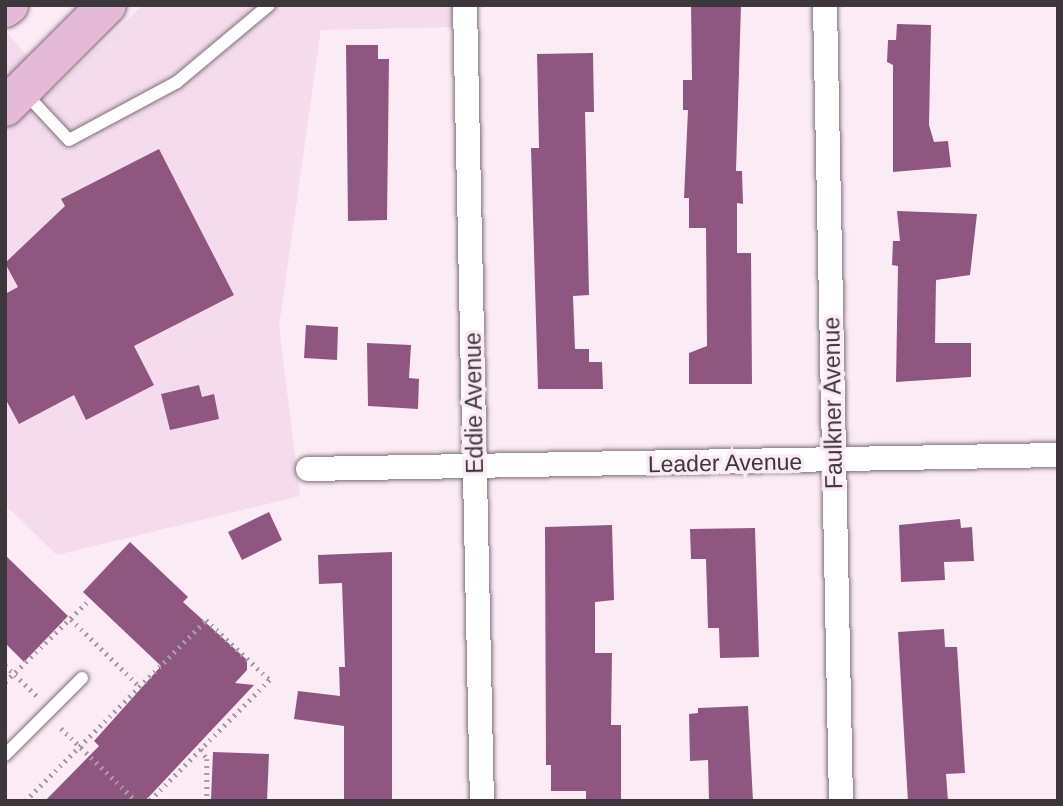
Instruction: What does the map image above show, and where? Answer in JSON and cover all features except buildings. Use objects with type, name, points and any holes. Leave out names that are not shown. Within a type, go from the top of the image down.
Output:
[{"type":"main road","points":[[14,99],[107,5]]},
{"type":"street","name":"Eddie Avenue","points":[[465,5],[482,801]]},
{"type":"street","name":"Faulkner Avenue","points":[[825,5],[841,801]]},
{"type":"street","name":"Leader Avenue","points":[[307,469],[1058,454]]},
{"type":"lane","points":[[14,99],[69,140],[177,82],[269,5]]},
{"type":"lane","points":[[5,755],[82,678]]},
{"type":"path","points":[[5,682],[89,600]]},
{"type":"path","points":[[71,619],[139,687]]},
{"type":"path","points":[[25,801],[206,620],[270,680],[150,801]]},
{"type":"path","points":[[5,664],[46,714]]},
{"type":"path","points":[[80,747],[136,801]]},
{"type":"path","points":[[201,749],[207,759],[207,801]]},
{"type":"shaded area","points":[[143,5],[455,5],[457,27],[321,30],[279,326],[300,496],[57,555],[5,505],[5,30],[55,88]]}]
